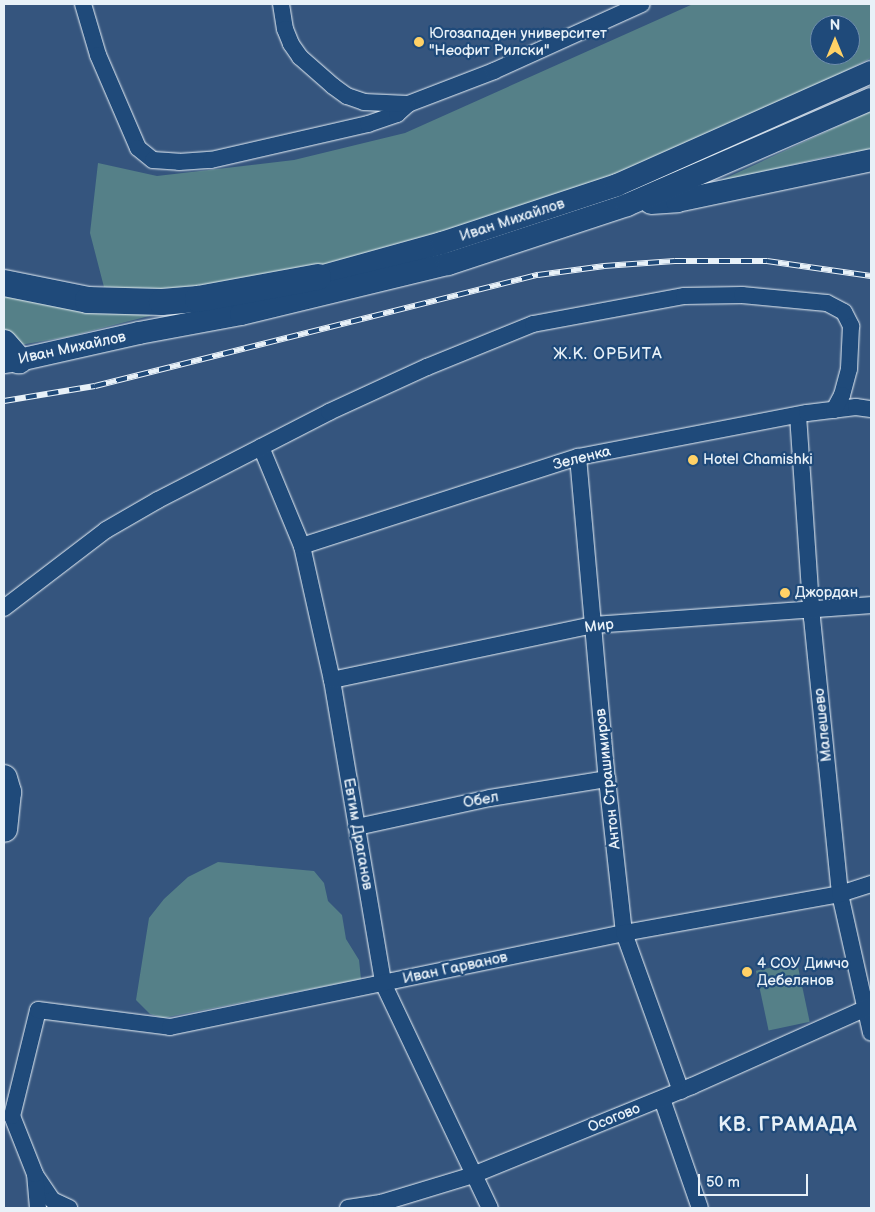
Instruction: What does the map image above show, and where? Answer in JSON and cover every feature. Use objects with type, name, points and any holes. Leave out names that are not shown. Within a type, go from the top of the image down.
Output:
[{"type":"main road","name":"Иван Михайлов","points":[[139,333],[318,277],[442,243],[617,185],[871,72]]},
{"type":"main road","name":"Иван Михайлов","points":[[9,355],[240,314],[448,264],[627,205],[871,99]]},
{"type":"main road","points":[[627,205],[677,201],[871,160]]},
{"type":"main road","points":[[4,282],[88,300],[162,302],[198,299],[318,277]]},
{"type":"main road","points":[[4,778],[8,792],[4,829]]},
{"type":"street","points":[[83,4],[98,55],[138,148],[153,160],[179,162],[211,160],[368,124],[397,114],[408,104],[494,71],[642,4]]},
{"type":"street","points":[[280,4],[285,29],[291,44],[300,57],[332,86],[347,96],[364,102],[408,104]]},
{"type":"street","points":[[4,608],[106,530],[158,500],[305,423],[427,367],[533,324],[684,296],[742,295],[827,303],[844,312],[851,326],[850,358],[842,395],[834,410]]},
{"type":"street","name":"Зеленка","points":[[302,546],[578,457],[798,415],[856,407],[871,409]]},
{"type":"street","name":"Малешево","points":[[798,415],[812,610],[840,894],[868,1007],[871,1033]]},
{"type":"street","name":"Евтим Драганов","points":[[261,447],[302,546],[332,680],[383,983],[490,1208]]},
{"type":"street","name":"Антон Страшимиров","points":[[578,457],[607,779],[624,933],[681,1091]]},
{"type":"street","name":"Мир","points":[[332,680],[594,625],[871,605]]},
{"type":"street","name":"Обел","points":[[357,827],[490,798],[607,779]]},
{"type":"street","name":"Иван Гарванов","points":[[35,1174],[12,1116],[38,1010],[170,1027],[624,933],[840,894],[871,884]]},
{"type":"street","name":"Осогово","points":[[348,1208],[381,1204],[473,1175],[681,1091],[868,1007]]},
{"type":"street","points":[[662,1099],[700,1208]]},
{"type":"street","points":[[35,1174],[38,1208]]},
{"type":"street","points":[[35,1174],[52,1200],[69,1208]]},
{"type":"green space","points":[[693,4],[871,4],[871,58],[860,64],[860,15],[810,15],[810,65],[857,65],[809,90],[634,167],[472,226],[235,291],[161,291],[104,287],[90,233],[98,163],[157,176],[294,160],[405,133]]},
{"type":"green space","points":[[871,111],[871,150],[830,156],[715,183]]},
{"type":"green space","points":[[4,290],[157,314],[67,337],[14,346],[4,335]]},
{"type":"green space","points":[[218,862],[314,871],[324,883],[328,901],[342,915],[346,939],[359,960],[361,979],[163,1018],[150,1014],[136,1000],[149,918],[164,899],[188,877]]},
{"type":"green space","points":[[797,962],[810,1022],[769,1030],[756,971]]},
{"type":"railway","points":[[4,401],[95,386],[538,275],[604,266],[675,261],[767,261],[871,276]]},
{"type":"place","name":"Югозападен университет \"Неофит Рилски\"","points":[[419,42]]},
{"type":"place","name":"Hotel Chamishki","points":[[693,460]]},
{"type":"place","name":"Джордан","points":[[785,593]]},
{"type":"place","name":"4 СОУ Димчо Дебелянов","points":[[747,972]]},
{"type":"district","name":"Ж.К. ОРБИТА","points":[[608,355]]},
{"type":"district","name":"КВ. ГРАМАДА","points":[[788,1125]]}]
